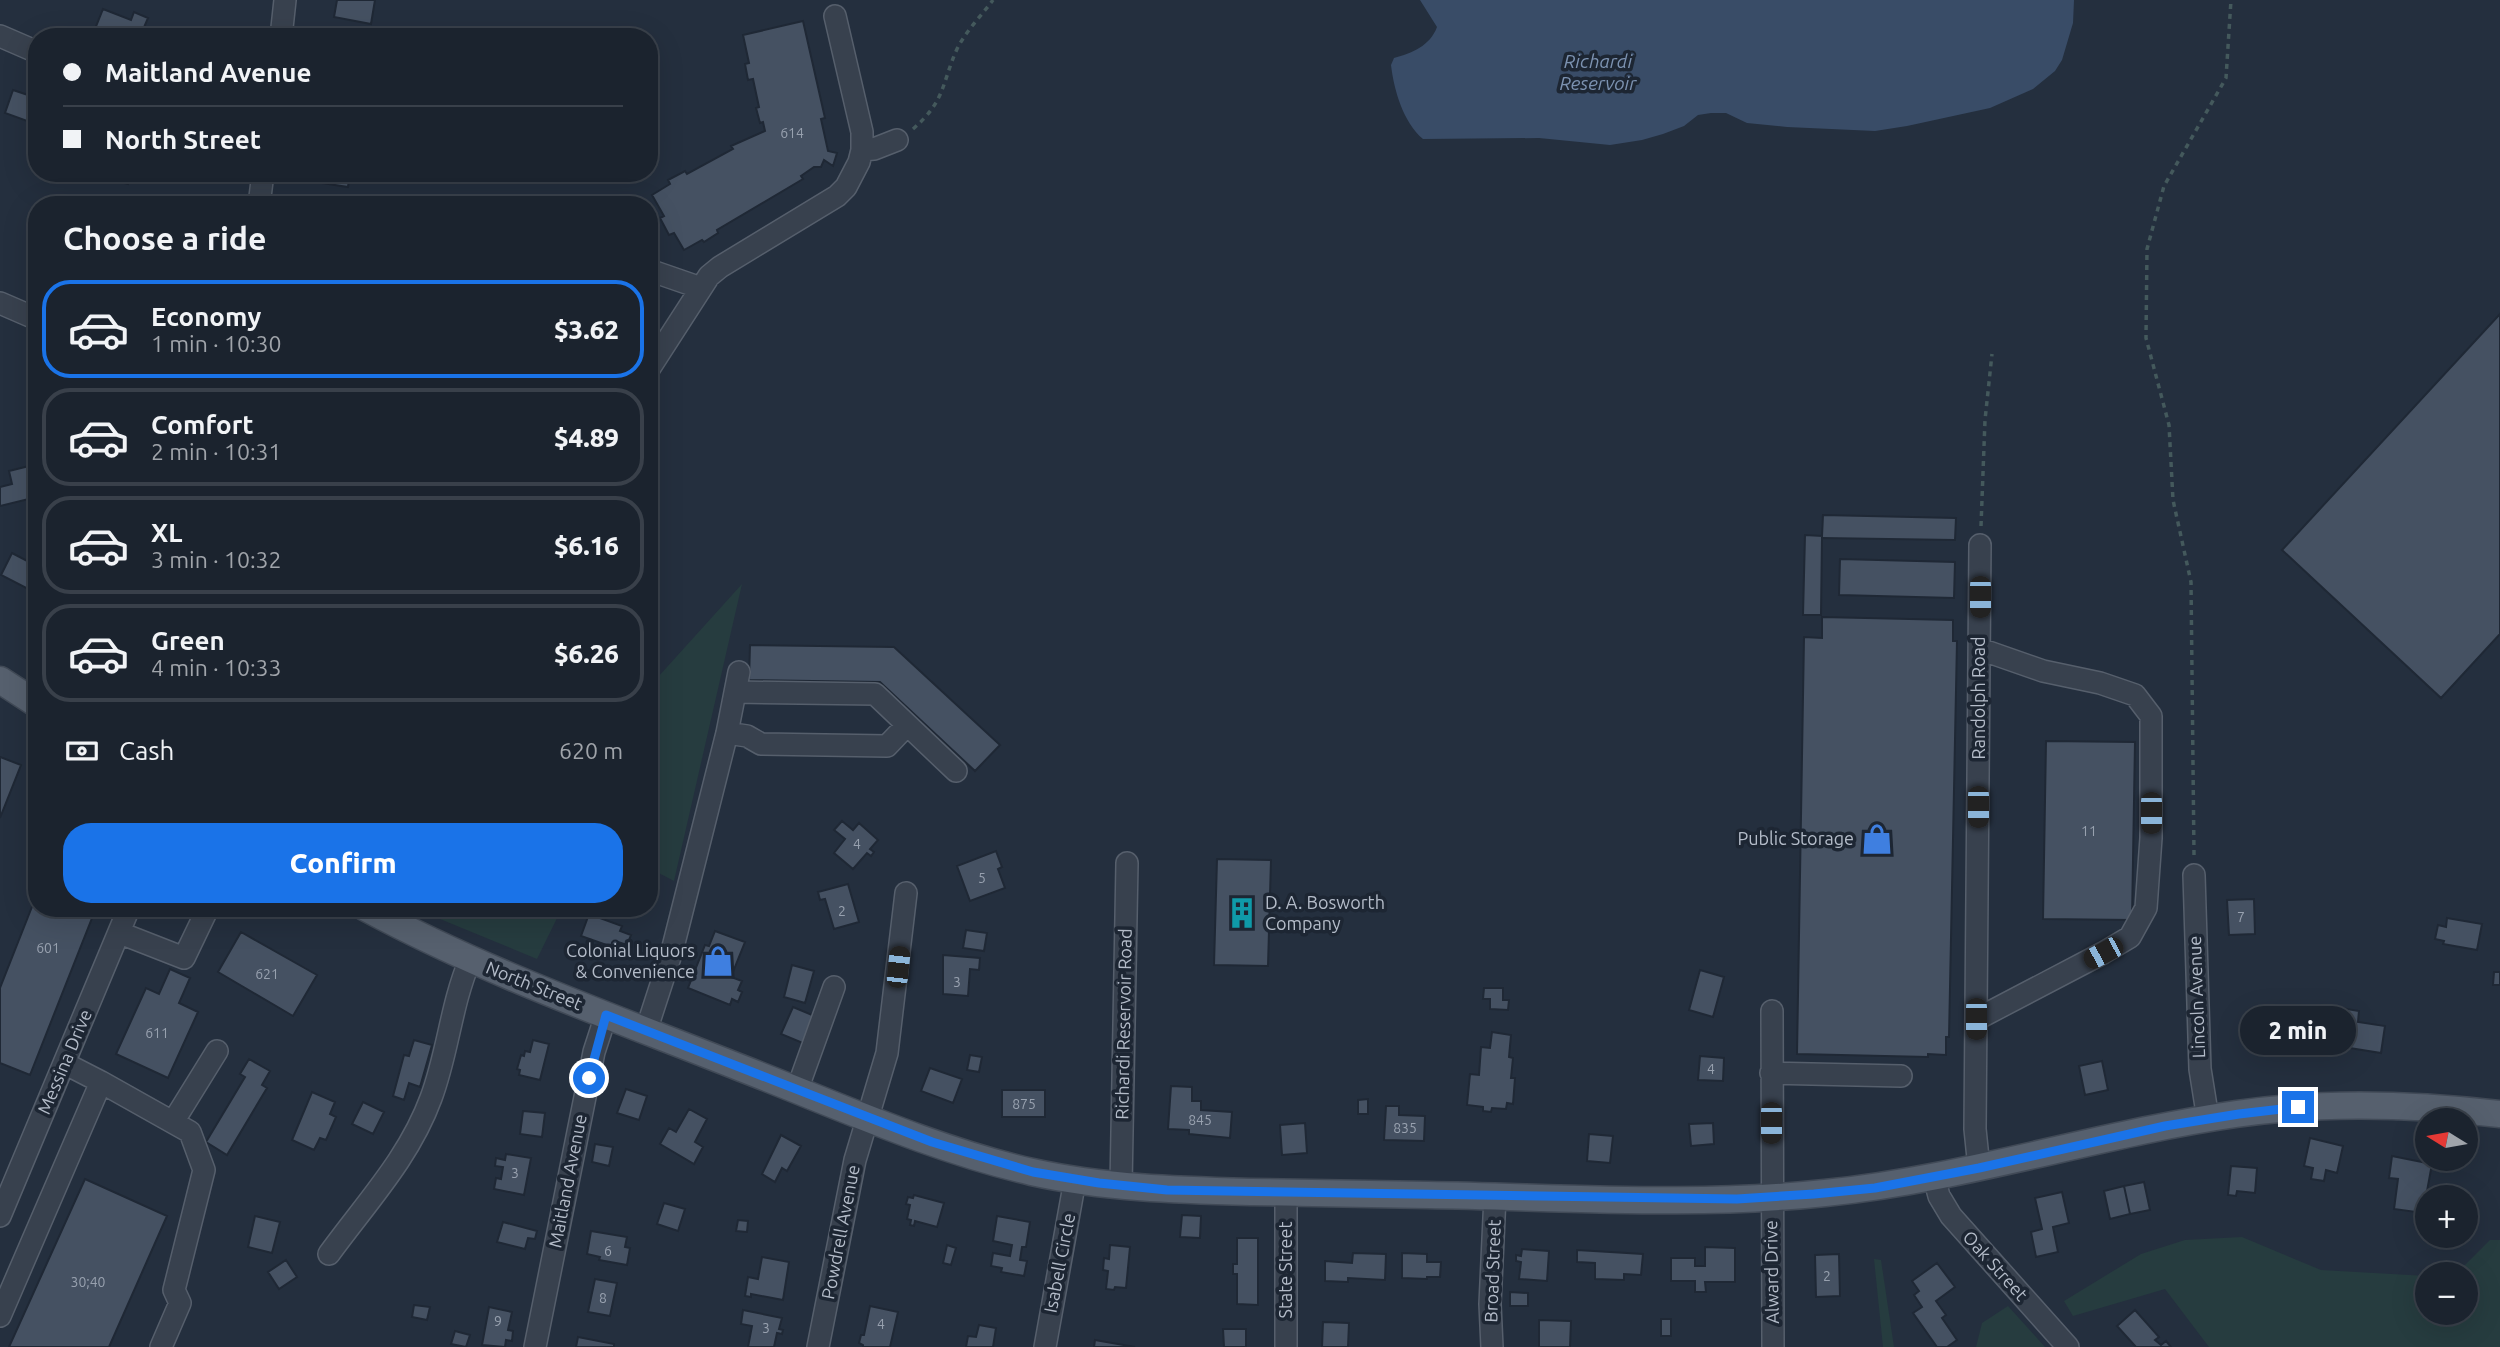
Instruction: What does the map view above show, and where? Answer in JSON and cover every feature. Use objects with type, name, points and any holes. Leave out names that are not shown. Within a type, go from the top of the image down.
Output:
[{"type":"main road","points":[[0,680],[28,698]]},
{"type":"main road","name":"North Street","points":[[383,917],[470,960],[867,1117],[980,1158],[1033,1172],[1121,1186],[1167,1190],[1675,1199],[1771,1198],[1875,1188],[1979,1168],[2118,1136],[2270,1110],[2352,1105],[2409,1106],[2500,1114]]},
{"type":"street","points":[[282,28],[285,0]]},
{"type":"street","points":[[658,355],[709,276],[837,196],[853,175],[862,150],[862,132],[835,16]]},
{"type":"street","points":[[0,36],[28,48]]},
{"type":"street","points":[[862,150],[874,149],[897,140]]},
{"type":"street","points":[[658,273],[701,288]]},
{"type":"street","points":[[0,303],[28,316]]},
{"type":"street","name":"Randolph Road","points":[[1979,1168],[1975,1129],[1980,545]]},
{"type":"street","points":[[1976,1019],[2130,937],[2146,908],[2151,838],[2151,716],[2135,695],[2100,683],[2043,671],[1980,649]]},
{"type":"street","points":[[646,1031],[672,951],[727,733],[737,682],[875,694],[956,771]]},
{"type":"street","points":[[727,733],[747,736],[761,744],[887,746],[907,724]]},
{"type":"street","name":"Richardi Reservoir Road","points":[[1121,1186],[1127,863]]},
{"type":"street","name":"Lincoln Avenue","points":[[2194,875],[2200,1069],[2208,1119]]},
{"type":"street","name":"Powdrell Avenue","points":[[818,1347],[853,1172],[887,1053],[906,893]]},
{"type":"street","name":"Messina Drive","points":[[1,1211],[126,917]]},
{"type":"street","points":[[120,933],[184,958],[204,917]]},
{"type":"street","points":[[329,1254],[389,1176],[421,1124],[442,1067],[459,991],[470,960]]},
{"type":"street","points":[[797,1090],[834,987]]},
{"type":"street","name":"Alward Drive","points":[[1772,1011],[1773,1347]]},
{"type":"street","name":"Maitland Avenue","points":[[535,1347],[594,1052],[606,1015]]},
{"type":"street","points":[[173,1122],[217,1051]]},
{"type":"street","points":[[64,1063],[190,1132],[204,1170],[174,1290],[180,1303],[161,1347]]},
{"type":"street","points":[[1771,1073],[1901,1076]]},
{"type":"street","points":[[0,1316],[101,1082]]},
{"type":"street","name":"Oak Street","points":[[1934,1177],[1939,1196],[1951,1216],[2068,1347]]},
{"type":"street","name":"Isabell Circle","points":[[1045,1347],[1075,1180]]},
{"type":"street","name":"State Street","points":[[1286,1192],[1286,1347]]},
{"type":"street","name":"Broad Street","points":[[1492,1347],[1490,1304],[1495,1196]]},
{"type":"path","points":[[897,140],[925,119],[939,100],[958,48],[993,0]]},
{"type":"path","points":[[2194,875],[2191,582],[2173,500],[2169,425],[2146,338],[2147,249],[2164,186],[2226,78],[2231,0]]},
{"type":"path","points":[[1980,545],[1985,420],[1992,354]]},
{"type":"green space","points":[[742,584],[674,881],[658,873],[658,677]]},
{"type":"green space","points":[[442,917],[558,917],[537,959],[440,919]]},
{"type":"green space","points":[[2242,1237],[2321,1270],[2415,1275],[2415,1325],[2478,1325],[2478,1262],[2468,1262],[2490,1240],[2500,1240],[2500,1347],[2209,1347],[2165,1289],[2073,1316],[2064,1301],[2141,1254],[2185,1240]]},
{"type":"green space","points":[[1874,1259],[1881,1260],[1894,1347],[1883,1347]]},
{"type":"green space","points":[[2008,1306],[2045,1347],[1976,1347],[1982,1323]]},
{"type":"water","name":"Richardi Reservoir","points":[[1420,0],[2074,0],[2073,23],[2062,60],[2055,71],[2033,89],[1990,108],[1875,131],[1747,123],[1726,113],[1711,113],[1698,115],[1684,126],[1663,134],[1610,145],[1539,138],[1423,139],[1410,124],[1401,105],[1391,65],[1394,58],[1414,51],[1434,34],[1437,27]]},
{"type":"building","points":[[337,0],[375,0],[371,24],[334,17]]},
{"type":"building","points":[[103,9],[131,20],[134,12],[148,18],[144,28],[95,28]]},
{"type":"building","points":[[803,21],[825,118],[821,119],[828,151],[837,153],[833,166],[824,160],[821,167],[814,167],[801,176],[803,179],[717,230],[718,233],[704,242],[702,240],[684,250],[674,233],[669,235],[660,218],[664,216],[658,206],[658,196],[652,195],[670,184],[668,180],[685,171],[687,174],[733,149],[731,146],[765,131],[756,108],[759,107],[753,79],[748,80],[745,64],[749,63],[743,35]]},
{"type":"building","points":[[13,90],[28,95],[28,121],[5,113]]},
{"type":"building","points":[[316,182],[349,182],[348,187]]},
{"type":"building","points":[[2500,314],[2500,634],[2441,698],[2282,550]]},
{"type":"building","points":[[28,466],[28,499],[0,506],[0,487],[12,484],[9,471]]},
{"type":"building","points":[[1823,515],[1956,518],[1955,540],[1822,538],[1821,615],[1803,615],[1805,535],[1822,536]]},
{"type":"building","points":[[12,553],[28,561],[28,589],[1,575]]},
{"type":"building","points":[[1840,559],[1955,562],[1954,598],[1839,595]]},
{"type":"building","name":"Public Storage","points":[[1822,617],[1953,620],[1953,641],[1957,641],[1949,1037],[1946,1037],[1946,1055],[1928,1054],[1928,1057],[1797,1054],[1804,637],[1822,638]]},
{"type":"building","points":[[750,645],[894,647],[1000,745],[975,771],[880,682],[749,680]]},
{"type":"building","points":[[2046,741],[2135,742],[2132,920],[2043,919]]},
{"type":"building","points":[[0,757],[21,765],[0,818]]},
{"type":"building","points":[[842,821],[853,830],[859,823],[878,840],[870,849],[874,852],[871,856],[867,853],[853,869],[834,853],[845,839],[834,830]]},
{"type":"building","points":[[996,851],[1002,867],[998,869],[1005,888],[970,901],[957,866]]},
{"type":"building","name":"D. A. Bosworth Company","points":[[1217,859],[1271,860],[1268,966],[1214,965]]},
{"type":"building","points":[[848,884],[859,922],[834,929],[825,899],[820,900],[818,892]]},
{"type":"building","points":[[2254,899],[2255,934],[2229,935],[2227,900]]},
{"type":"building","points":[[28,917],[92,917],[30,1075],[0,1063],[0,988]]},
{"type":"building","points":[[588,917],[597,917],[622,926],[620,931],[631,935],[627,945],[618,942],[615,948],[581,936]]},
{"type":"building","points":[[2447,918],[2482,924],[2477,950],[2443,944],[2444,941],[2435,939],[2438,925],[2446,927]]},
{"type":"building","points":[[966,930],[987,933],[984,951],[963,948]]},
{"type":"building","name":"Colonial Liquors & Convenience","points":[[715,931],[745,942],[731,977],[742,981],[738,990],[742,992],[738,1002],[732,999],[730,1005],[688,988],[705,945],[709,946]]},
{"type":"building","points":[[241,932],[317,975],[293,1016],[218,972]]},
{"type":"building","points":[[943,955],[980,958],[979,970],[970,969],[968,996],[943,994]]},
{"type":"building","points":[[792,965],[814,971],[805,1003],[784,997]]},
{"type":"building","points":[[170,969],[190,978],[179,1003],[198,1012],[168,1078],[116,1054],[146,988],[159,994]]},
{"type":"building","points":[[1700,970],[1724,977],[1713,1017],[1689,1010]]},
{"type":"building","points":[[2494,972],[2500,972],[2500,985],[2493,985]]},
{"type":"building","points":[[1484,988],[1503,988],[1503,1000],[1509,1000],[1508,1010],[1490,1009],[1490,999],[1483,999]]},
{"type":"building","points":[[793,1007],[817,1017],[805,1044],[781,1034]]},
{"type":"building","points":[[2341,1008],[2359,1011],[2358,1022],[2385,1026],[2381,1053],[2337,1046]]},
{"type":"building","points":[[1492,1032],[1511,1035],[1509,1057],[1513,1058],[1511,1078],[1515,1078],[1513,1104],[1507,1103],[1506,1109],[1492,1108],[1491,1112],[1483,1111],[1483,1107],[1467,1105],[1470,1074],[1479,1075],[1481,1047],[1490,1048]]},
{"type":"building","points":[[414,1040],[432,1045],[420,1087],[409,1083],[404,1100],[393,1096],[404,1055],[409,1056]]},
{"type":"building","points":[[533,1040],[549,1044],[540,1080],[519,1075],[520,1070],[517,1069],[521,1055],[524,1056],[525,1051],[530,1052]]},
{"type":"building","points":[[970,1055],[982,1057],[979,1072],[967,1070]]},
{"type":"building","points":[[1700,1056],[1724,1058],[1723,1081],[1698,1080]]},
{"type":"building","points":[[249,1059],[270,1071],[262,1085],[267,1088],[227,1155],[206,1142],[245,1077],[240,1074]]},
{"type":"building","points":[[2102,1061],[2108,1090],[2085,1095],[2079,1066]]},
{"type":"building","points":[[930,1068],[962,1079],[953,1103],[921,1091]]},
{"type":"building","points":[[1171,1086],[1192,1087],[1192,1101],[1201,1101],[1201,1110],[1232,1112],[1230,1138],[1168,1129]]},
{"type":"building","points":[[626,1089],[647,1096],[639,1120],[617,1113]]},
{"type":"building","points":[[1002,1090],[1045,1090],[1045,1117],[1002,1117]]},
{"type":"building","points":[[312,1092],[335,1102],[330,1114],[336,1117],[326,1140],[320,1138],[314,1150],[292,1140]]},
{"type":"building","points":[[1368,1099],[1368,1114],[1358,1114],[1358,1100]]},
{"type":"building","points":[[363,1102],[384,1112],[373,1134],[352,1124]]},
{"type":"building","points":[[1386,1106],[1399,1106],[1399,1115],[1425,1116],[1424,1141],[1384,1140]]},
{"type":"building","points":[[689,1109],[707,1119],[695,1142],[703,1147],[694,1164],[660,1144],[669,1128],[676,1132]]},
{"type":"building","points":[[523,1111],[545,1113],[542,1137],[520,1134]]},
{"type":"building","points":[[1305,1123],[1307,1153],[1282,1155],[1280,1125]]},
{"type":"building","points":[[1713,1123],[1714,1144],[1691,1146],[1689,1124]]},
{"type":"building","points":[[1589,1134],[1613,1136],[1610,1163],[1587,1161]]},
{"type":"building","points":[[781,1135],[801,1146],[787,1171],[782,1168],[775,1182],[762,1174]]},
{"type":"building","points":[[2310,1138],[2343,1146],[2337,1173],[2326,1170],[2324,1181],[2311,1179],[2313,1168],[2304,1166]]},
{"type":"building","points":[[595,1144],[613,1147],[609,1166],[592,1162]]},
{"type":"building","points":[[506,1154],[531,1158],[524,1195],[494,1189],[496,1178],[501,1179],[503,1167],[495,1166],[496,1158],[505,1160]]},
{"type":"building","points":[[2392,1156],[2415,1161],[2415,1171],[2431,1171],[2428,1185],[2415,1185],[2415,1212],[2394,1209],[2398,1179],[2389,1178]]},
{"type":"building","points":[[2231,1166],[2257,1168],[2255,1193],[2237,1191],[2236,1196],[2228,1195]]},
{"type":"building","points":[[85,1179],[167,1216],[109,1347],[9,1347]]},
{"type":"building","points":[[2144,1182],[2150,1210],[2130,1214],[2124,1186]]},
{"type":"building","points":[[2124,1186],[2130,1214],[2110,1219],[2104,1191]]},
{"type":"building","points":[[2062,1192],[2069,1223],[2053,1227],[2058,1252],[2036,1257],[2031,1232],[2042,1229],[2035,1198]]},
{"type":"building","points":[[914,1195],[944,1203],[937,1227],[915,1221],[914,1226],[910,1225],[911,1220],[907,1219],[910,1205],[906,1204],[908,1197],[913,1198]]},
{"type":"building","points":[[664,1203],[685,1209],[678,1231],[657,1224]]},
{"type":"building","points":[[1182,1215],[1201,1216],[1200,1238],[1180,1237]]},
{"type":"building","points":[[255,1216],[280,1222],[272,1253],[248,1247]]},
{"type":"building","points":[[997,1216],[1030,1222],[1026,1247],[1022,1247],[1020,1260],[1027,1261],[1024,1276],[1001,1272],[1002,1268],[991,1266],[993,1253],[1010,1256],[1012,1245],[993,1241]]},
{"type":"building","points":[[738,1220],[748,1221],[747,1232],[736,1231]]},
{"type":"building","points":[[503,1222],[537,1231],[535,1239],[528,1238],[525,1249],[497,1242]]},
{"type":"building","points":[[591,1231],[627,1237],[625,1247],[630,1248],[627,1265],[599,1260],[600,1257],[587,1254]]},
{"type":"building","points":[[1237,1238],[1258,1238],[1258,1305],[1237,1304],[1237,1274],[1233,1274],[1233,1264],[1237,1264]]},
{"type":"building","points":[[947,1245],[956,1248],[951,1265],[943,1263]]},
{"type":"building","points":[[1110,1245],[1130,1247],[1126,1288],[1106,1289],[1108,1271],[1103,1270],[1104,1258],[1109,1259]]},
{"type":"building","points":[[1705,1247],[1735,1248],[1735,1282],[1705,1282],[1706,1292],[1695,1292],[1695,1281],[1671,1281],[1671,1258],[1695,1258],[1695,1266],[1705,1266]]},
{"type":"building","points":[[1522,1249],[1549,1251],[1547,1281],[1519,1279],[1521,1262],[1516,1261],[1516,1255],[1521,1256]]},
{"type":"building","points":[[1577,1250],[1643,1254],[1641,1275],[1624,1274],[1624,1280],[1595,1279],[1595,1263],[1577,1262]]},
{"type":"building","points":[[1353,1253],[1386,1254],[1385,1280],[1348,1278],[1348,1282],[1325,1281],[1325,1261],[1352,1263]]},
{"type":"building","points":[[1402,1253],[1427,1254],[1427,1262],[1441,1262],[1440,1277],[1402,1278]]},
{"type":"building","points":[[1839,1254],[1840,1296],[1816,1297],[1815,1255]]},
{"type":"building","points":[[762,1257],[789,1262],[783,1300],[751,1294],[751,1297],[745,1296],[748,1277],[758,1279]]},
{"type":"building","points":[[286,1260],[297,1277],[279,1289],[268,1272]]},
{"type":"building","points":[[1937,1263],[1955,1287],[1936,1301],[1946,1315],[1942,1318],[1957,1340],[1947,1347],[1937,1347],[1913,1313],[1922,1307],[1914,1295],[1919,1291],[1912,1281]]},
{"type":"building","points":[[595,1279],[617,1283],[610,1316],[588,1312]]},
{"type":"building","points":[[1510,1292],[1528,1293],[1528,1306],[1510,1306]]},
{"type":"building","points":[[414,1305],[430,1307],[427,1320],[412,1317]]},
{"type":"building","points":[[870,1306],[898,1312],[890,1347],[863,1347],[859,1343],[861,1335],[864,1335]]},
{"type":"building","points":[[489,1307],[512,1312],[508,1330],[513,1331],[512,1341],[506,1340],[505,1347],[482,1345]]},
{"type":"building","points":[[743,1310],[782,1318],[779,1329],[783,1330],[782,1334],[777,1333],[774,1347],[748,1347],[752,1326],[741,1324]]},
{"type":"building","points":[[2135,1310],[2159,1337],[2155,1340],[2161,1345],[2166,1341],[2171,1347],[2136,1347],[2117,1326]]},
{"type":"building","points":[[1661,1319],[1671,1319],[1671,1336],[1661,1336]]},
{"type":"building","points":[[1539,1320],[1571,1321],[1570,1347],[1539,1347]]},
{"type":"building","points":[[1323,1322],[1349,1323],[1348,1347],[1322,1347]]},
{"type":"building","points":[[979,1325],[996,1328],[993,1347],[966,1347],[968,1336],[976,1337]]},
{"type":"building","points":[[1223,1329],[1246,1329],[1246,1347],[1224,1347]]},
{"type":"building","points":[[455,1331],[470,1335],[466,1347],[451,1344]]},
{"type":"building","points":[[578,1337],[614,1344],[614,1347],[576,1347]]},
{"type":"building","points":[[1095,1340],[1135,1347],[1094,1347]]},
{"type":"place","name":"Public Storage","points":[[1877,839]]},
{"type":"place","name":"D. A. Bosworth Company","points":[[1242,913]]},
{"type":"place","name":"Colonial Liquors & Convenience","points":[[718,961]]},
{"type":"route","points":[[589,1078],[606,1015],[932,1142],[980,1158],[1053,1176],[1167,1190],[1675,1199],[1771,1198],[1875,1188],[1979,1168],[2165,1126],[2298,1107]]}]
